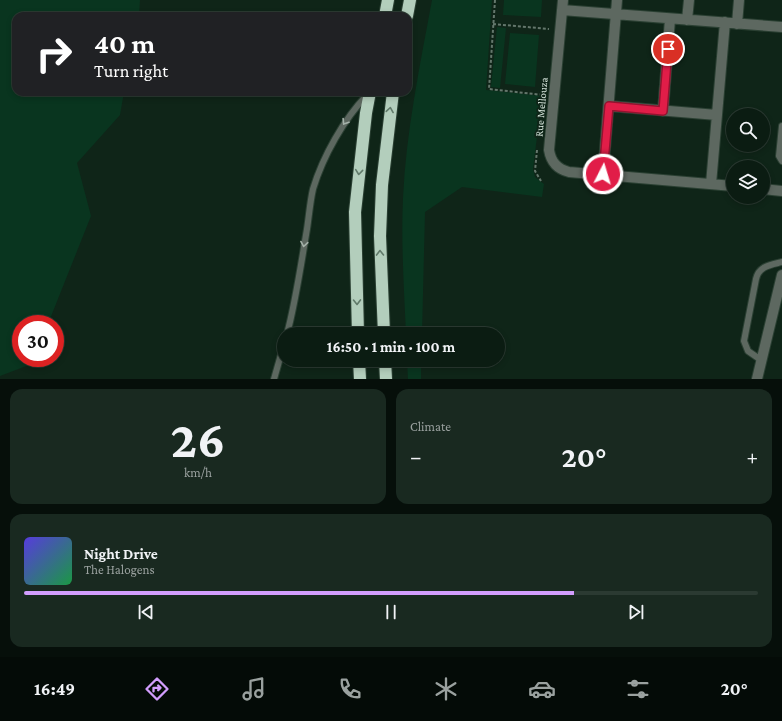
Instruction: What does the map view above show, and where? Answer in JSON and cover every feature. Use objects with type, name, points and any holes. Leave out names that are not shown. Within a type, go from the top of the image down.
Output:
[{"type":"highway","points":[[386,12],[388,0]]},
{"type":"highway","points":[[408,12],[410,0]]},
{"type":"highway","points":[[358,327],[355,212],[369,96]]},
{"type":"highway","points":[[384,327],[380,243],[382,184],[393,96]]},
{"type":"highway","points":[[359,367],[360,379]]},
{"type":"highway","points":[[385,367],[386,379]]},
{"type":"street","points":[[603,174],[617,0]]},
{"type":"street","points":[[687,20],[689,0]]},
{"type":"street","points":[[737,24],[739,0]]},
{"type":"street","points":[[562,5],[616,14],[782,27]]},
{"type":"street","name":"Rue Mellouza","points":[[562,5],[549,150],[553,162],[563,170],[726,185]]},
{"type":"street","points":[[663,111],[670,18]]},
{"type":"street","points":[[711,184],[725,22]]},
{"type":"street","points":[[609,106],[717,115]]},
{"type":"street","points":[[770,190],[782,191]]},
{"type":"street","points":[[757,379],[782,275]]},
{"type":"lane","points":[[288,327],[299,276],[313,190],[342,126],[366,96]]},
{"type":"lane","points":[[782,126],[779,156],[782,161]]},
{"type":"lane","points":[[761,360],[748,351],[744,341],[757,274],[764,267],[782,262]]},
{"type":"lane","points":[[274,379],[277,367]]},
{"type":"path","points":[[495,0],[489,89],[544,95]]},
{"type":"path","points":[[493,24],[550,29]]},
{"type":"green space","points":[[0,0],[140,0],[139,12],[12,12],[12,96],[123,96],[120,115],[77,163],[91,216],[52,315],[12,315],[12,367],[24,367],[0,376]]},
{"type":"green space","points":[[432,0],[492,0],[486,90],[542,96],[533,169],[535,177],[544,184],[542,197],[462,187],[425,212],[422,327],[406,327],[402,232],[403,198],[407,148],[414,99]]},
{"type":"green space","points":[[504,0],[542,0],[541,17],[503,15]]},
{"type":"green space","points":[[497,27],[506,28],[500,88],[491,87]]},
{"type":"green space","points":[[510,33],[539,35],[535,87],[505,84]]},
{"type":"green space","points":[[407,367],[421,367],[421,379],[408,379]]},
{"type":"route","points":[[603,174],[609,106],[663,111],[668,49]]}]
